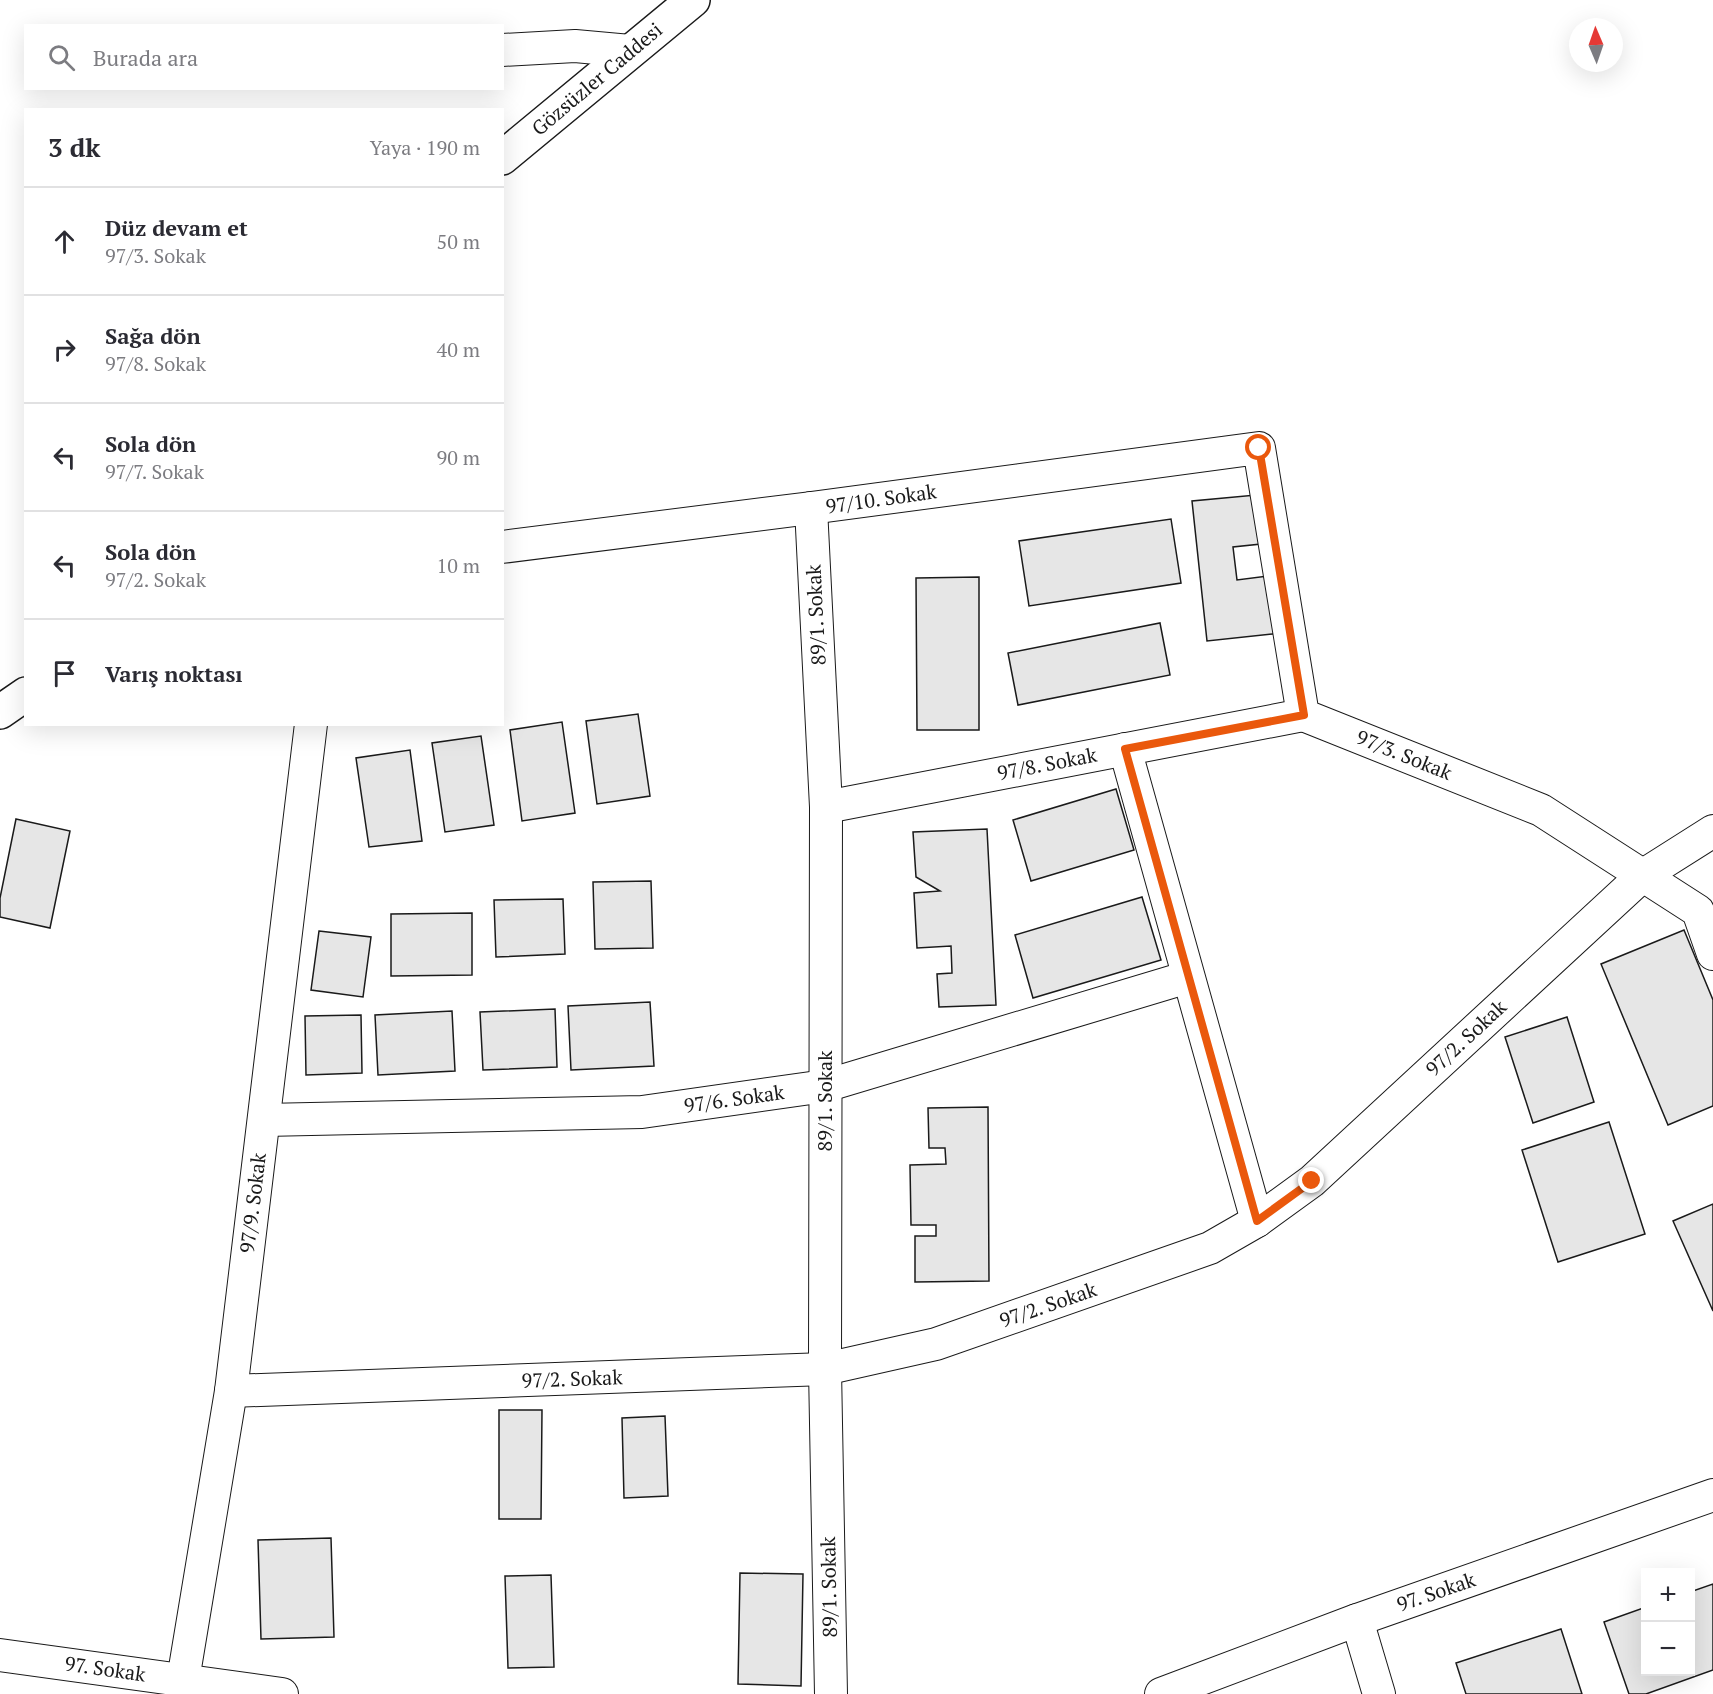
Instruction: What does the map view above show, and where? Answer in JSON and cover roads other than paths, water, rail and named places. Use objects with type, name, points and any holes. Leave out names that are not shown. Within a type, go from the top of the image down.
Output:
[{"type":"street","name":"Gözsüzler Caddesi","points":[[504,156],[693,0]]},
{"type":"street","points":[[504,50],[575,46],[630,51]]},
{"type":"street","name":"97/10. Sokak","points":[[504,547],[1259,448],[1304,715]]},
{"type":"street","name":"89/1. Sokak","points":[[811,508],[826,807],[825,1369],[831,1694]]},
{"type":"street","points":[[0,712],[24,695]]},
{"type":"street","name":"97/8. Sokak","points":[[826,807],[1304,715]]},
{"type":"street","name":"97/3. Sokak","points":[[1304,715],[1541,810],[1698,911],[1713,954]]},
{"type":"street","name":"97/9. Sokak","points":[[183,1680],[231,1391],[311,726]]},
{"type":"street","points":[[1125,749],[1257,1221]]},
{"type":"street","name":"97/2. Sokak","points":[[231,1391],[825,1369],[936,1344],[1210,1248],[1257,1221],[1312,1181],[1642,876],[1713,831]]},
{"type":"street","name":"97/6. Sokak","points":[[264,1120],[642,1112],[825,1086],[1188,977]]},
{"type":"street","name":"97. Sokak","points":[[1161,1694],[1357,1620],[1713,1495]]},
{"type":"street","points":[[1357,1620],[1379,1694]]},
{"type":"street","name":"97. Sokak","points":[[0,1654],[282,1694]]}]
